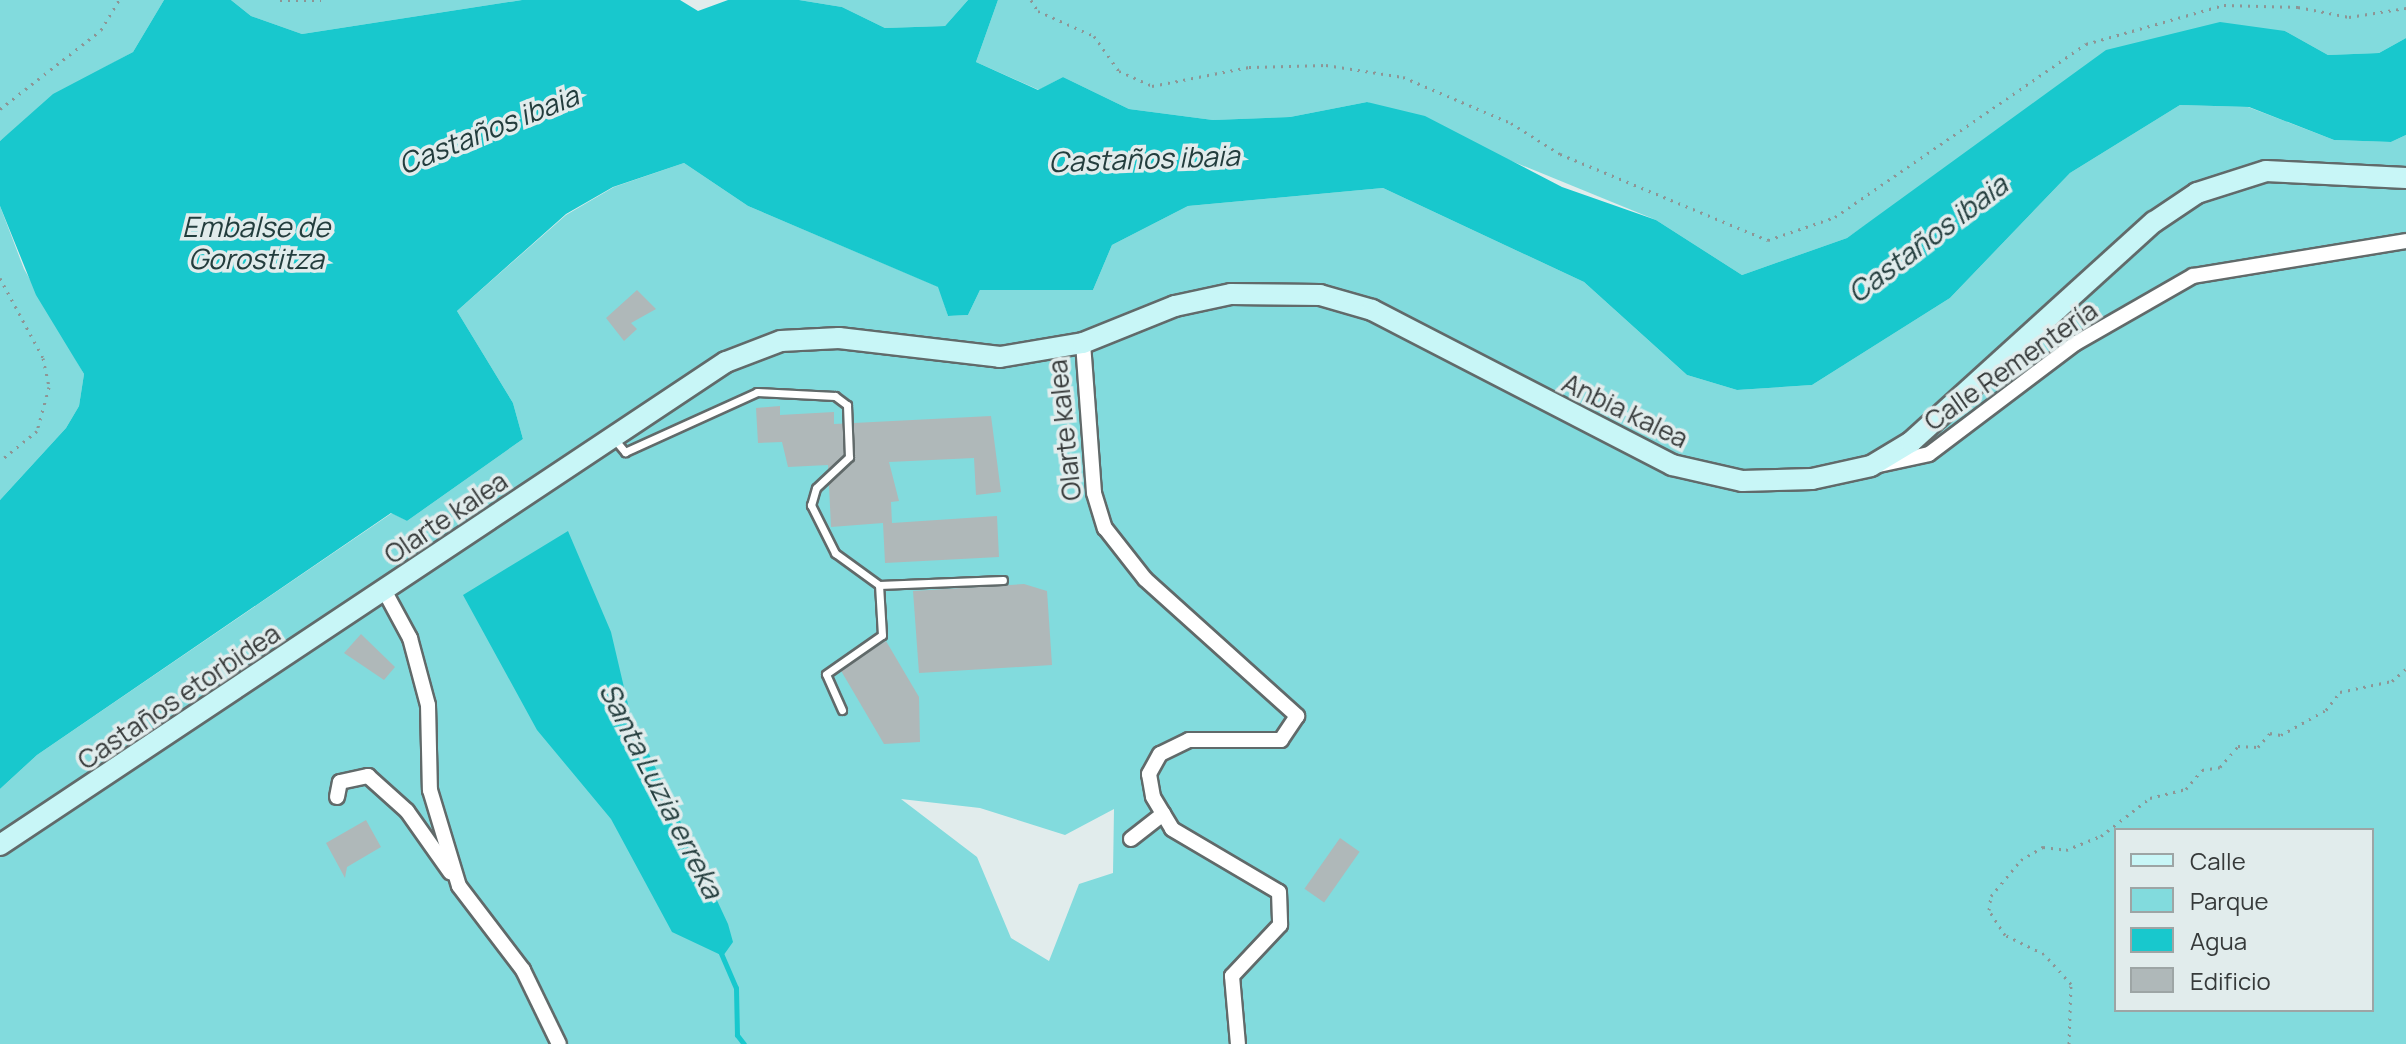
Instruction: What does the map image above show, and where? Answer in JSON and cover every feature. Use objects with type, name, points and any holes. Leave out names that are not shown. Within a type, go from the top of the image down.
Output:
[{"type":"street","name":"Anbia kalea","points":[[1083,343],[1175,306],[1231,294],[1320,295],[1372,310],[1623,444],[1694,472],[1767,481],[1871,466],[1922,433],[2154,222],[2197,193],[2266,171],[2406,178]]},
{"type":"street","name":"Calle Rementería","points":[[1871,466],[1929,454],[2076,343],[2193,276],[2406,241]]},
{"type":"street","name":"Olarte kalea","points":[[384,590],[726,362],[781,341],[839,338],[979,358],[1083,343],[1094,493],[1105,528],[1145,579],[1297,716],[1281,740],[1189,740],[1160,754],[1149,774],[1163,814],[1172,829],[1279,892],[1280,925],[1232,976],[1238,1044]]},
{"type":"street","points":[[384,590],[410,638],[428,705],[430,790],[459,886]]},
{"type":"street","name":"Castaños etorbidea","points":[[0,845],[384,590]]},
{"type":"street","points":[[337,797],[340,782],[358,773],[385,788],[523,970],[559,1044]]},
{"type":"street","points":[[1131,839],[1163,814]]},
{"type":"lane","points":[[614,438],[625,452],[757,392],[835,396],[847,405],[849,457],[816,488],[811,505],[835,553],[879,585],[1003,580]]},
{"type":"lane","points":[[842,710],[826,674],[882,635],[879,585]]},
{"type":"path","points":[[0,109],[101,30],[119,0]]},
{"type":"path","points":[[280,0],[321,0]]},
{"type":"path","points":[[1031,0],[1038,11],[1094,36],[1119,71],[1152,86],[1249,67],[1326,65],[1403,77],[1717,224],[1768,240],[1835,217],[2086,44],[2224,5],[2298,7],[2349,17],[2406,8]]},
{"type":"path","points":[[0,278],[43,358],[49,387],[37,431],[0,461]]},
{"type":"path","points":[[2069,1044],[2071,984],[2044,954],[2005,935],[1989,910],[1991,896],[2021,860],[2043,847],[2066,850],[2101,836],[2150,798],[2186,789],[2202,770],[2220,767],[2238,746],[2258,747],[2270,733],[2281,735],[2326,710],[2340,692],[2392,681],[2406,669]]},
{"type":"green space","points":[[0,0],[164,0],[133,52],[67,88],[0,141]]},
{"type":"green space","points":[[231,0],[522,0],[302,34],[251,16]]},
{"type":"green space","points":[[799,0],[968,0],[945,26],[885,28],[842,7]]},
{"type":"green space","points":[[998,0],[2406,0],[2406,38],[2379,53],[2328,55],[2285,31],[1977,148],[1847,238],[1742,275],[1656,220],[1367,102],[1290,117],[1213,120],[1129,109],[1063,77],[1039,90],[976,62]]},
{"type":"green space","points":[[2180,105],[2248,107],[2334,140],[2391,142],[2406,135],[2406,1044],[0,1044],[0,789],[37,755],[392,513],[407,521],[523,439],[513,403],[457,311],[566,215],[614,187],[684,163],[748,206],[939,287],[948,316],[968,315],[980,290],[1093,290],[1112,245],[1188,206],[1383,188],[1584,282],[1687,375],[1737,390],[1812,385],[1950,298],[2070,173]],"holes":[[[901,799],[980,808],[1065,835],[1114,809],[1113,873],[1079,884],[1049,961],[1011,938],[977,857]]]},
{"type":"green space","points":[[0,206],[24,269],[84,374],[79,406],[66,428],[0,500]]},
{"type":"water","name":"Embalse de Gorostitza","points":[[164,0],[231,0],[251,16],[302,34],[522,0],[680,0],[698,11],[728,0],[799,0],[842,7],[885,28],[945,26],[968,0],[998,0],[976,62],[1038,90],[1063,77],[1129,109],[1213,120],[1290,117],[1367,102],[1425,116],[1562,187],[1656,220],[1742,275],[1847,238],[2106,50],[2220,22],[2285,31],[2328,55],[2379,53],[2406,38],[2406,135],[2391,142],[2334,140],[2249,107],[2180,105],[2070,173],[1950,298],[1812,385],[1737,390],[1687,375],[1584,282],[1383,188],[1188,206],[1112,245],[1093,290],[980,290],[968,315],[948,316],[938,287],[748,206],[684,163],[613,187],[566,214],[457,311],[513,403],[523,439],[407,521],[391,513],[37,755],[0,789],[0,500],[66,428],[79,406],[84,374],[36,295],[0,206],[0,141],[53,94],[133,52]]},
{"type":"water","points":[[568,531],[611,632],[630,713],[728,924],[733,942],[723,956],[672,932],[611,819],[537,730],[463,595]]},
{"type":"building","points":[[637,290],[656,309],[631,323],[637,329],[624,341],[606,318]]},
{"type":"building","points":[[780,406],[780,415],[834,412],[834,424],[991,416],[1001,492],[976,495],[974,458],[889,462],[899,501],[891,502],[892,523],[997,516],[999,557],[885,563],[883,523],[831,527],[828,465],[788,467],[782,442],[758,443],[756,408]]},
{"type":"building","points":[[1024,584],[1047,591],[1052,665],[919,673],[913,591]]},
{"type":"building","points":[[361,634],[395,667],[384,680],[344,653]]},
{"type":"building","points":[[886,641],[919,697],[920,742],[884,744],[840,669]]},
{"type":"building","points":[[366,820],[381,847],[347,867],[345,878],[326,843]]},
{"type":"building","points":[[1340,838],[1360,852],[1324,903],[1304,889]]},
{"type":"waterway","name":"Santa Luzia erreka","points":[[720,951],[736,988],[737,1035],[744,1044]]},
{"type":"water label","name":"Castaños ibaia","points":[[488,129]]},
{"type":"water label","name":"Castaños ibaia","points":[[1144,158]]},
{"type":"water label","name":"Castaños ibaia","points":[[1927,238]]}]
